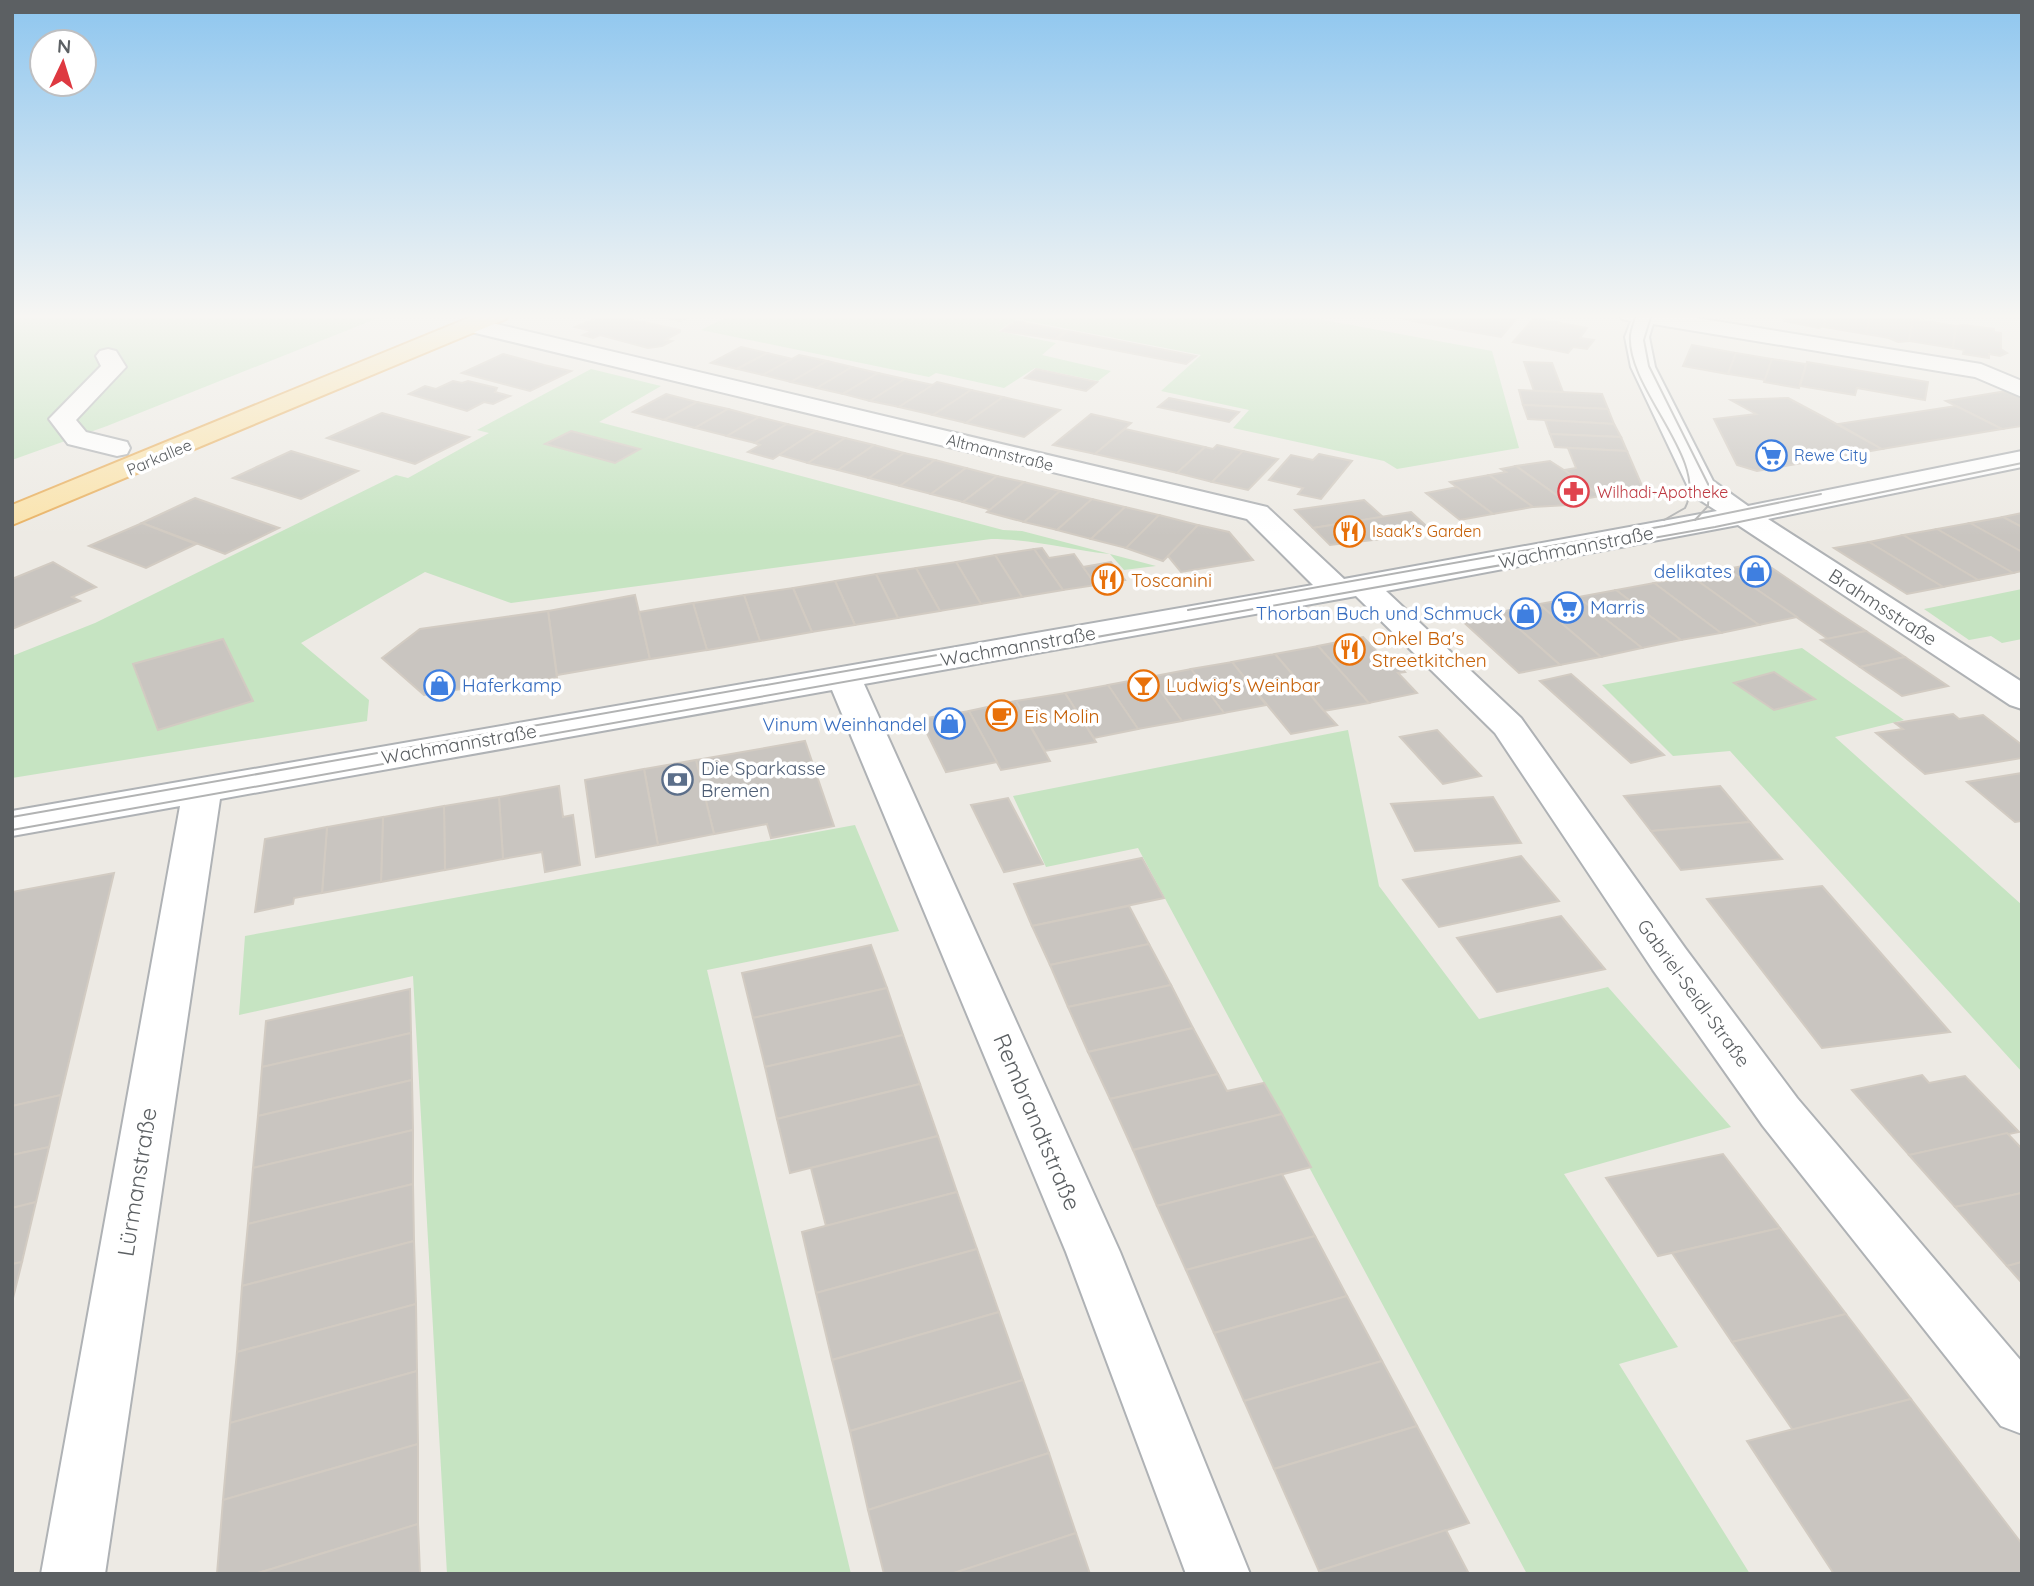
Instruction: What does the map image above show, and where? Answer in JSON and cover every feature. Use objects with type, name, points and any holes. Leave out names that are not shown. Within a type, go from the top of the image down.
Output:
[{"type":"main road","name":"Parkallee","points":[[12,488],[261,388]]},
{"type":"main road","name":"Parkallee","points":[[12,516],[320,388]]},
{"type":"street","points":[[93,388],[62,419],[77,438],[117,448]]},
{"type":"street","name":"Altmannstraße","points":[[734,388],[1257,513],[1350,588]]},
{"type":"street","name":"Brahmsstraße","points":[[1653,388],[1701,485],[1710,494],[2022,698]]},
{"type":"street","name":"Wachmannstraße","points":[[12,824],[1350,588],[1745,515],[2022,459]]},
{"type":"street","name":"Gabriel-Seidl-Straße","points":[[1350,588],[1508,726],[1669,959],[1780,1112],[2022,1406]]},
{"type":"street","name":"Rembrandtstraße","points":[[843,676],[1093,1252],[1218,1574]]},
{"type":"street","name":"Lürmanstraße","points":[[73,1574],[202,791]]},
{"type":"green space","points":[[12,388],[202,388],[107,426],[12,460]]},
{"type":"green space","points":[[555,388],[658,388],[599,422],[1003,530],[1022,531],[1156,566],[1124,570],[1110,554],[991,539],[511,603],[425,572],[301,643],[369,700],[367,721],[12,778],[12,656],[95,623],[396,475],[408,478],[489,433],[477,430]]},
{"type":"green space","points":[[1164,388],[1502,388],[1519,448],[1397,469],[1384,461],[1233,428],[1249,410],[1161,391]]},
{"type":"green space","points":[[2022,589],[2022,639],[2002,643],[1991,636],[1969,640],[1924,609]]},
{"type":"green space","points":[[1802,648],[1904,720],[1835,737],[2022,905],[2022,1072],[1730,751],[1673,756],[1602,685]]},
{"type":"green space","points":[[1348,730],[1379,886],[1479,1019],[1608,987],[1731,1127],[1564,1174],[1678,1347],[1619,1364],[1750,1574],[1527,1574],[1138,848],[1046,867],[1013,796]]},
{"type":"green space","points":[[855,825],[899,931],[707,970],[851,1574],[447,1574],[413,976],[239,1015],[245,936]]},
{"type":"building","points":[[421,388],[497,388],[495,392],[510,396],[493,404],[484,402],[467,411],[409,394]]},
{"type":"building","points":[[817,388],[853,388],[843,394]]},
{"type":"building","points":[[853,388],[891,388],[870,401],[843,394]]},
{"type":"building","points":[[891,388],[928,388],[899,407],[870,401]]},
{"type":"building","points":[[928,388],[971,390],[933,415],[899,407]]},
{"type":"building","points":[[1533,388],[1561,388],[1563,392],[1534,391]]},
{"type":"building","points":[[1812,388],[1857,388],[1855,395]]},
{"type":"building","points":[[1857,388],[1927,388],[1925,400]]},
{"type":"building","points":[[971,390],[1003,397],[966,423],[933,415]]},
{"type":"building","points":[[1519,390],[1602,394],[1608,409],[1523,405]]},
{"type":"building","points":[[2006,391],[2022,398],[2022,426],[2002,429],[1946,401]]},
{"type":"building","points":[[666,394],[697,402],[664,420],[633,412]]},
{"type":"building","points":[[1003,397],[1060,410],[1024,437],[966,423]]},
{"type":"building","points":[[1169,398],[1239,412],[1229,422],[1158,407]]},
{"type":"building","points":[[1788,398],[1882,449],[1757,471],[1737,465],[1714,419],[1756,414],[1731,400]]},
{"type":"building","points":[[697,402],[728,409],[695,428],[664,420]]},
{"type":"building","points":[[1523,405],[1608,409],[1614,424],[1528,419]]},
{"type":"building","points":[[1956,406],[2002,429],[1882,449],[1838,424]]},
{"type":"building","points":[[728,409],[759,417],[727,436],[695,428]]},
{"type":"building","points":[[382,413],[469,437],[415,464],[327,438]]},
{"type":"building","points":[[1091,414],[1131,423],[1095,454],[1053,445]]},
{"type":"building","points":[[759,417],[787,424],[755,443],[727,436]]},
{"type":"building","points":[[1545,420],[1614,424],[1621,437],[1550,434]]},
{"type":"building","points":[[787,424],[816,431],[773,459],[748,452],[760,445],[755,443]]},
{"type":"building","points":[[1125,429],[1205,447],[1177,473],[1095,454]]},
{"type":"building","points":[[571,431],[640,449],[615,463],[545,444]]},
{"type":"building","points":[[816,431],[845,438],[808,463],[779,455]]},
{"type":"building","points":[[1550,434],[1621,437],[1627,451],[1555,447]]},
{"type":"building","points":[[845,438],[874,445],[838,470],[808,463]]},
{"type":"building","points":[[874,445],[904,453],[869,478],[838,470]]},
{"type":"building","points":[[1217,445],[1243,451],[1212,482],[1177,473],[1205,447],[1213,449]]},
{"type":"building","points":[[1568,448],[1627,451],[1643,488],[1601,496],[1564,470],[1576,468]]},
{"type":"building","points":[[291,451],[358,471],[301,499],[233,478]]},
{"type":"building","points":[[1243,451],[1278,459],[1248,490],[1212,482]]},
{"type":"building","points":[[904,453],[935,460],[900,486],[869,478]]},
{"type":"building","points":[[1319,454],[1352,461],[1321,499],[1298,494],[1303,488],[1269,480],[1291,455],[1313,460]]},
{"type":"building","points":[[935,460],[966,468],[931,494],[900,486]]},
{"type":"building","points":[[1550,461],[1601,496],[1566,502],[1516,466]]},
{"type":"building","points":[[1516,466],[1570,505],[1533,507],[1489,475],[1506,472],[1501,469]]},
{"type":"building","points":[[966,468],[997,476],[963,502],[931,494]]},
{"type":"building","points":[[1489,475],[1533,507],[1493,514],[1450,482]]},
{"type":"building","points":[[997,476],[1024,482],[991,510],[963,502]]},
{"type":"building","points":[[1024,482],[1060,491],[1024,522],[987,512]]},
{"type":"building","points":[[1457,487],[1493,514],[1460,520],[1426,493]]},
{"type":"building","points":[[1060,491],[1092,499],[1057,530],[1024,522]]},
{"type":"building","points":[[195,498],[279,528],[225,554],[142,523]]},
{"type":"building","points":[[1092,499],[1125,507],[1091,539],[1057,530]]},
{"type":"building","points":[[1364,500],[1383,517],[1313,528],[1295,510]]},
{"type":"building","points":[[1125,507],[1159,515],[1126,548],[1091,539]]},
{"type":"building","points":[[1411,512],[1434,533],[1330,545],[1313,528]]},
{"type":"building","points":[[2022,513],[2022,527],[2003,517]]},
{"type":"building","points":[[1159,515],[1198,525],[1163,561],[1126,548]]},
{"type":"building","points":[[2003,517],[2022,527],[2022,552],[1970,523]]},
{"type":"building","points":[[142,523],[196,544],[146,568],[89,546]]},
{"type":"building","points":[[1970,523],[2022,552],[2022,571],[2013,573],[1937,529]]},
{"type":"building","points":[[1198,525],[1229,532],[1253,560],[1181,572],[1168,556]]},
{"type":"building","points":[[1937,529],[2013,573],[1978,580],[1903,535]]},
{"type":"building","points":[[1903,535],[1978,580],[1943,587],[1869,542]]},
{"type":"building","points":[[1869,542],[1943,587],[1907,594],[1834,548]]},
{"type":"building","points":[[1042,548],[1049,558],[1074,554],[1096,585],[1063,590],[1034,549]]},
{"type":"building","points":[[1034,549],[1063,590],[1022,597],[995,555]]},
{"type":"building","points":[[995,555],[1022,597],[981,604],[956,562]]},
{"type":"building","points":[[53,562],[96,587],[72,597],[80,601],[12,629],[12,579]]},
{"type":"building","points":[[956,562],[981,604],[940,611],[916,568]]},
{"type":"building","points":[[1111,562],[1125,580],[1096,585],[1083,567]]},
{"type":"building","points":[[1763,562],[1866,631],[1828,639],[1727,569]]},
{"type":"building","points":[[916,568],[940,611],[898,618],[876,574]]},
{"type":"building","points":[[1727,569],[1797,617],[1759,625],[1691,576]]},
{"type":"building","points":[[876,574],[898,618],[855,625],[835,581]]},
{"type":"building","points":[[1691,576],[1759,625],[1721,633],[1654,583]]},
{"type":"building","points":[[835,581],[855,625],[812,632],[793,588]]},
{"type":"building","points":[[1654,583],[1721,633],[1681,640],[1616,590]]},
{"type":"building","points":[[793,588],[812,632],[760,641],[744,595]]},
{"type":"building","points":[[1616,590],[1681,640],[1642,648],[1578,597]]},
{"type":"building","points":[[635,595],[650,659],[557,675],[548,611]]},
{"type":"building","points":[[744,595],[760,641],[707,650],[693,603]]},
{"type":"building","points":[[1578,597],[1642,648],[1601,657],[1539,604]]},
{"type":"building","points":[[693,603],[707,650],[650,659],[639,612]]},
{"type":"building","points":[[1539,604],[1601,657],[1560,665],[1500,612]]},
{"type":"building","points":[[548,611],[557,678],[424,695],[382,658],[420,629]]},
{"type":"building","points":[[1500,612],[1560,665],[1519,673],[1460,619]]},
{"type":"building","points":[[1866,631],[1905,657],[1860,667],[1821,640]]},
{"type":"building","points":[[1363,637],[1384,659],[1391,657],[1405,672],[1398,673],[1417,693],[1369,703],[1318,646]]},
{"type":"building","points":[[223,639],[253,701],[158,730],[133,664]]},
{"type":"building","points":[[1318,646],[1369,703],[1324,711],[1275,654]]},
{"type":"building","points":[[1275,654],[1337,725],[1291,734],[1232,662]]},
{"type":"building","points":[[1905,657],[1948,686],[1902,696],[1860,667]]},
{"type":"building","points":[[1232,662],[1266,705],[1224,713],[1191,669]]},
{"type":"building","points":[[1191,669],[1224,713],[1182,721],[1150,677]]},
{"type":"building","points":[[1774,672],[1815,699],[1774,710],[1734,683]]},
{"type":"building","points":[[1571,674],[1664,755],[1631,763],[1540,681]]},
{"type":"building","points":[[1150,677],[1182,721],[1138,729],[1108,685]]},
{"type":"building","points":[[1108,685],[1138,729],[1094,738],[1065,693]]},
{"type":"building","points":[[1065,693],[1096,742],[1045,751],[1016,701]]},
{"type":"building","points":[[1016,701],[1050,761],[1001,770],[969,711]]},
{"type":"building","points":[[969,711],[997,762],[946,772],[920,719]]},
{"type":"building","points":[[1953,714],[1959,719],[1983,715],[2022,745],[2022,758],[1925,774],[1876,733],[1903,729],[1895,723]]},
{"type":"building","points":[[1437,730],[1481,776],[1443,784],[1400,737]]},
{"type":"building","points":[[805,741],[834,826],[771,838],[767,824],[714,834],[696,760]]},
{"type":"building","points":[[696,760],[714,834],[658,845],[644,769]]},
{"type":"building","points":[[644,769],[658,845],[596,857],[585,780]]},
{"type":"building","points":[[2022,773],[2022,821],[2015,822],[1967,782]]},
{"type":"building","points":[[559,786],[563,817],[573,815],[580,865],[545,872],[542,852],[503,859],[499,797]]},
{"type":"building","points":[[1720,786],[1750,822],[1651,831],[1624,796]]},
{"type":"building","points":[[499,797],[503,859],[445,870],[444,806]]},
{"type":"building","points":[[1493,797],[1521,843],[1415,851],[1391,804]]},
{"type":"building","points":[[1008,798],[1043,864],[1004,872],[971,805]]},
{"type":"building","points":[[444,806],[445,870],[381,882],[383,817]]},
{"type":"building","points":[[383,817],[381,882],[322,893],[327,827]]},
{"type":"building","points":[[1750,822],[1782,859],[1681,870],[1651,831]]},
{"type":"building","points":[[327,827],[322,893],[294,898],[293,904],[255,912],[265,839]]},
{"type":"building","points":[[1521,856],[1559,901],[1439,927],[1403,880]]},
{"type":"building","points":[[1142,858],[1164,898],[1032,926],[1014,884]]},
{"type":"building","points":[[114,873],[61,1095],[12,1106],[12,892]]},
{"type":"building","points":[[1822,886],[1950,1032],[1822,1048],[1707,899]]},
{"type":"building","points":[[1129,906],[1149,944],[1050,965],[1032,926]]},
{"type":"building","points":[[1561,916],[1605,969],[1497,992],[1457,938]]},
{"type":"building","points":[[1149,944],[1171,985],[1068,1007],[1050,965]]},
{"type":"building","points":[[871,945],[887,988],[753,1018],[742,973]]},
{"type":"building","points":[[1171,985],[1193,1028],[1088,1052],[1068,1007]]},
{"type":"building","points":[[887,988],[903,1035],[765,1067],[753,1018]]},
{"type":"building","points":[[410,989],[411,1033],[262,1067],[266,1021]]},
{"type":"building","points":[[1193,1028],[1218,1074],[1110,1099],[1088,1052]]},
{"type":"building","points":[[411,1033],[412,1080],[258,1116],[262,1067]]},
{"type":"building","points":[[903,1035],[920,1084],[777,1119],[765,1067]]},
{"type":"building","points":[[1218,1074],[1227,1091],[1264,1083],[1282,1114],[1133,1150],[1110,1099]]},
{"type":"building","points":[[1922,1075],[1929,1083],[1965,1076],[2019,1132],[1909,1155],[1852,1090]]},
{"type":"building","points":[[412,1080],[413,1130],[253,1168],[258,1116]]},
{"type":"building","points":[[920,1084],[938,1136],[790,1173],[777,1119]]},
{"type":"building","points":[[61,1095],[49,1147],[12,1155],[12,1106]]},
{"type":"building","points":[[1282,1114],[1311,1167],[1157,1206],[1133,1150]]},
{"type":"building","points":[[413,1130],[413,1184],[248,1224],[253,1168]]},
{"type":"building","points":[[2007,1133],[2022,1149],[2022,1193],[1955,1207],[1909,1155]]},
{"type":"building","points":[[938,1136],[957,1192],[826,1226],[811,1168]]},
{"type":"building","points":[[49,1147],[36,1202],[12,1208],[12,1155]]},
{"type":"building","points":[[1723,1154],[1780,1228],[1658,1256],[1606,1178]]},
{"type":"building","points":[[1282,1174],[1315,1236],[1186,1270],[1157,1206]]},
{"type":"building","points":[[413,1184],[414,1241],[242,1286],[248,1224]]},
{"type":"building","points":[[957,1192],[977,1249],[816,1293],[802,1232]]},
{"type":"building","points":[[2022,1193],[2022,1262],[2007,1266],[1955,1207]]},
{"type":"building","points":[[36,1202],[22,1262],[12,1264],[12,1208]]},
{"type":"building","points":[[1780,1228],[1846,1314],[1732,1342],[1672,1253]]},
{"type":"building","points":[[1315,1236],[1347,1296],[1214,1333],[1186,1270]]},
{"type":"building","points":[[414,1241],[416,1304],[237,1352],[242,1286]]},
{"type":"building","points":[[977,1249],[999,1312],[832,1360],[816,1293]]},
{"type":"building","points":[[22,1262],[12,1302],[12,1264]]},
{"type":"building","points":[[2022,1262],[2022,1283],[2007,1266]]},
{"type":"building","points":[[1347,1296],[1382,1361],[1244,1401],[1214,1333]]},
{"type":"building","points":[[416,1304],[417,1371],[230,1423],[237,1352]]},
{"type":"building","points":[[999,1312],[1023,1380],[850,1431],[832,1360]]},
{"type":"building","points":[[1846,1314],[1911,1399],[1793,1430],[1732,1342]]},
{"type":"building","points":[[1382,1361],[1417,1426],[1274,1469],[1244,1401]]},
{"type":"building","points":[[417,1371],[418,1444],[223,1500],[230,1423]]},
{"type":"building","points":[[1023,1380],[1049,1453],[868,1510],[850,1431]]},
{"type":"building","points":[[1911,1399],[2022,1544],[2022,1574],[1834,1574],[1747,1441]]},
{"type":"building","points":[[1417,1426],[1469,1523],[1319,1571],[1274,1469]]},
{"type":"building","points":[[418,1444],[418,1524],[255,1574],[217,1574],[223,1500]]},
{"type":"building","points":[[1049,1453],[1076,1533],[951,1574],[884,1574],[868,1510]]},
{"type":"building","points":[[418,1524],[420,1574],[255,1574]]},
{"type":"building","points":[[1446,1530],[1469,1574],[1320,1574],[1319,1571]]},
{"type":"building","points":[[1076,1533],[1090,1574],[951,1574]]},
{"type":"tram line","points":[[1646,388],[1678,446],[1690,489],[1685,508],[1664,520]]},
{"type":"tram line","points":[[1660,388],[1709,486],[1708,506],[1695,520]]},
{"type":"tram line","points":[[12,830],[1715,527],[2022,463]]},
{"type":"tram line","points":[[1695,520],[1821,494]]},
{"type":"tram line","points":[[1188,610],[1695,520]]},
{"type":"tram line","points":[[12,817],[943,654]]},
{"type":"place","name":"Rewe City","points":[[1771,455]]},
{"type":"place","name":"Wilhadi-Apotheke","points":[[1574,492]]},
{"type":"place","name":"Isaak's Garden","points":[[1349,531]]},
{"type":"place","name":"delikates","points":[[1755,571]]},
{"type":"place","name":"Toscanini","points":[[1108,580]]},
{"type":"place","name":"Marris","points":[[1567,607]]},
{"type":"place","name":"Thorban Buch und Schmuck","points":[[1526,613]]},
{"type":"place","name":"Onkel Ba's Streetkitchen","points":[[1349,649]]},
{"type":"place","name":"Haferkamp","points":[[439,685]]},
{"type":"place","name":"Ludwig's Weinbar","points":[[1143,685]]},
{"type":"place","name":"Eis Molin","points":[[1001,716]]},
{"type":"place","name":"Vinum Weinhandel","points":[[950,724]]},
{"type":"place","name":"Die Sparkasse Bremen","points":[[678,779]]}]
